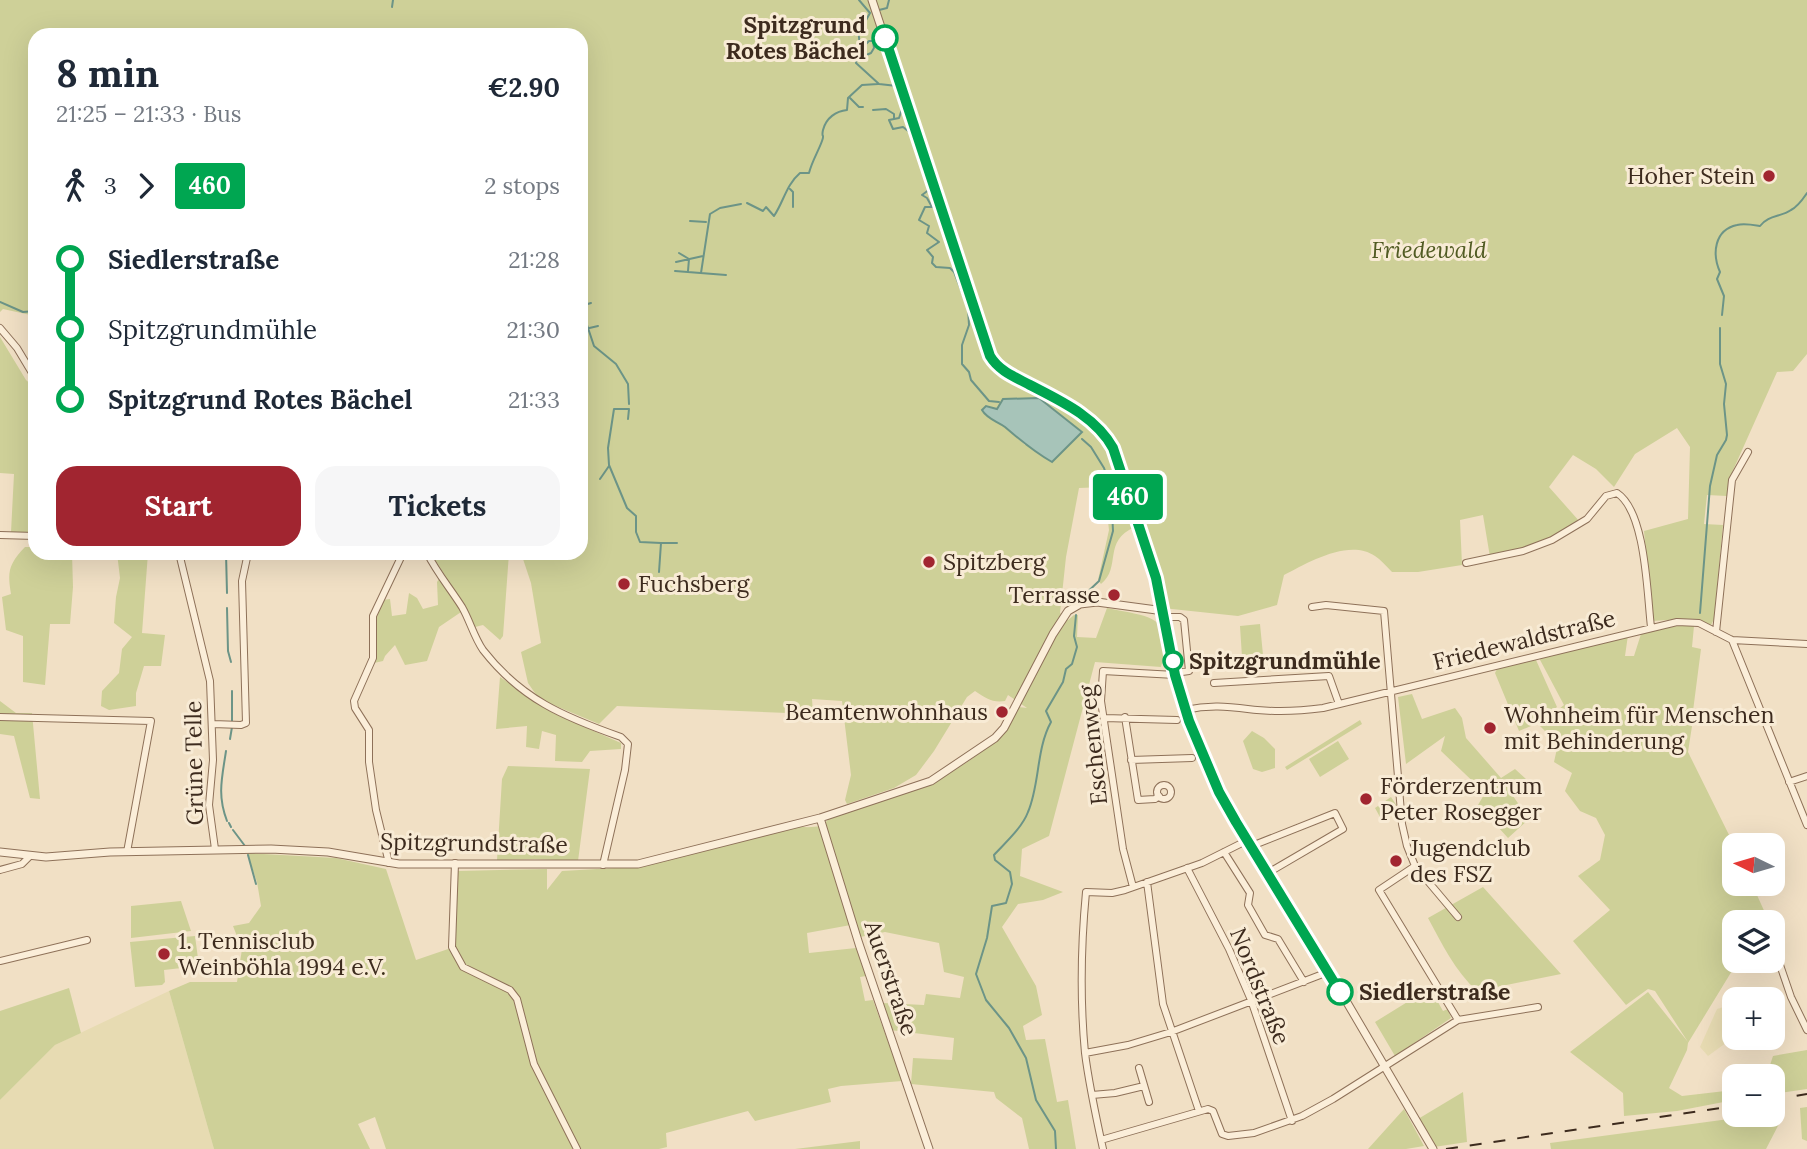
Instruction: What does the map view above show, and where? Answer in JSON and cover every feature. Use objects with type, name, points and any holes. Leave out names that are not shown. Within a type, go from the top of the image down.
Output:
[{"type":"street","points":[[872,0],[990,356],[1006,372],[1085,416],[1106,435],[1113,448],[1149,556],[1185,710],[1219,792],[1433,1149]]},
{"type":"street","points":[[0,327],[28,366]]},
{"type":"street","points":[[1748,452],[1732,480],[1716,632],[1732,640],[1807,644]]},
{"type":"street","points":[[1466,563],[1523,551],[1567,533],[1587,519],[1606,496],[1617,493],[1622,496],[1638,526],[1651,627]]},
{"type":"street","points":[[0,535],[28,536]]},
{"type":"street","name":"Grüne Telle","points":[[181,560],[210,681],[213,761],[209,805],[215,849]]},
{"type":"street","points":[[213,724],[246,723],[242,581],[246,560]]},
{"type":"street","points":[[389,863],[376,810],[369,762],[369,730],[355,708],[354,701],[373,658],[373,616],[401,560]]},
{"type":"street","points":[[431,560],[464,611],[482,648],[510,681],[540,704],[621,737],[628,744],[603,865]]},
{"type":"street","name":"Spitzgrundstraße","points":[[0,870],[22,864],[30,856],[215,849],[317,852],[389,863],[626,865],[650,862],[820,818],[931,781],[995,738],[1004,729],[1060,621],[1074,607],[1089,602],[1108,602],[1164,614]]},
{"type":"street","points":[[1312,607],[1326,605],[1384,611],[1392,692],[1392,723],[1402,824],[1407,846],[1415,866],[1458,916]]},
{"type":"street","points":[[1164,614],[1184,620],[1189,671],[1175,674]]},
{"type":"street","name":"Friedewaldstraße","points":[[1185,710],[1214,705],[1298,711],[1392,692],[1677,622],[1699,623],[1716,632]]},
{"type":"street","points":[[1732,640],[1807,825]]},
{"type":"street","name":"Eschenweg","points":[[1133,887],[1123,849],[1101,701],[1103,671],[1175,674]]},
{"type":"street","points":[[1214,683],[1329,676],[1339,704]]},
{"type":"street","points":[[0,717],[151,721],[127,852]]},
{"type":"street","points":[[1125,717],[1138,800],[1155,799],[1159,796]]},
{"type":"street","points":[[1104,718],[1177,720]]},
{"type":"street","points":[[1131,760],[1192,758]]},
{"type":"street","points":[[1789,782],[1807,776]]},
{"type":"street","points":[[1102,1149],[1085,1053],[1082,970],[1086,892],[1112,893],[1133,887],[1335,813],[1343,829],[1266,874]]},
{"type":"street","name":"Auerstraße","points":[[820,818],[859,944],[929,1149]]},
{"type":"street","points":[[0,852],[30,856]]},
{"type":"street","points":[[1224,852],[1250,893],[1248,905],[1265,934],[1278,939],[1304,982]]},
{"type":"street","points":[[455,863],[452,947],[463,967],[510,990],[517,999],[534,1064],[577,1149]]},
{"type":"street","points":[[1415,866],[1379,890],[1458,1020]]},
{"type":"street","name":"Nordstraße","points":[[1187,868],[1229,949],[1251,1000],[1292,1121]]},
{"type":"street","points":[[1147,882],[1163,1004],[1199,1111]]},
{"type":"street","points":[[0,961],[87,940]]},
{"type":"street","points":[[1085,1053],[1128,1045],[1171,1032],[1328,972]]},
{"type":"street","points":[[1783,973],[1807,1030]]},
{"type":"street","points":[[1101,1140],[1199,1111],[1213,1111],[1222,1134],[1228,1136],[1254,1133],[1292,1121],[1319,1108],[1458,1020],[1538,1007]]},
{"type":"street","points":[[1139,1068],[1149,1102]]},
{"type":"street","points":[[1092,1095],[1144,1086]]},
{"type":"shaded area","points":[[1039,398],[1082,432],[1052,462],[989,418],[982,410],[986,406],[997,409],[1003,399]]},
{"type":"shaded area","points":[[169,991],[214,1149],[0,1149],[0,1100],[55,1045]]},
{"type":"shaded area","points":[[1722,1008],[1722,1046],[1708,1056],[1700,1047],[1717,1009]]},
{"type":"green space","name":"Friedewald","points":[[0,0],[1807,0],[1807,354],[1793,371],[1777,372],[1730,477],[1727,496],[1707,495],[1704,524],[1723,525],[1714,619],[1711,625],[1684,619],[1652,621],[1644,531],[1688,519],[1690,447],[1677,428],[1635,454],[1614,487],[1596,469],[1573,455],[1549,487],[1580,522],[1542,542],[1490,557],[1483,515],[1460,520],[1462,565],[1418,572],[1392,572],[1365,551],[1341,551],[1316,559],[1284,575],[1277,605],[1238,616],[1153,607],[1157,599],[1135,527],[1119,539],[1111,570],[1101,584],[1098,580],[1109,530],[1104,487],[1079,488],[1066,557],[1060,613],[1068,620],[1078,615],[1077,637],[1096,638],[1107,608],[1146,617],[1161,627],[1165,637],[1165,650],[1161,667],[1095,662],[1049,836],[1022,849],[1020,876],[1063,892],[1043,900],[1018,904],[1002,927],[1036,986],[1042,1015],[1023,1026],[1026,1040],[1045,1039],[1057,1102],[1068,1100],[1076,1149],[1029,1149],[1022,1118],[996,1098],[994,1092],[911,1084],[913,1058],[952,1060],[954,1038],[890,1030],[883,1003],[924,1005],[926,994],[960,998],[964,977],[944,972],[939,943],[885,932],[860,937],[856,924],[807,933],[809,953],[856,948],[866,976],[860,977],[865,1001],[873,1000],[902,1081],[841,1086],[828,1089],[831,1102],[755,1121],[748,1111],[666,1133],[667,1147],[659,1149],[386,1149],[375,1117],[358,1124],[370,1149],[214,1149],[169,991],[190,982],[237,982],[242,949],[233,926],[249,923],[261,906],[257,882],[247,853],[336,858],[386,869],[416,960],[454,947],[457,871],[547,869],[547,890],[562,871],[632,867],[799,827],[820,826],[829,818],[910,791],[960,767],[982,751],[1002,731],[1019,707],[1027,708],[1008,695],[1005,701],[996,701],[975,691],[967,697],[916,775],[894,788],[847,804],[845,800],[851,775],[842,701],[812,699],[813,714],[617,706],[599,724],[539,699],[528,683],[521,652],[541,643],[531,583],[523,560],[588,560],[588,28],[28,28],[28,314],[3,309],[0,312]],"holes":[[[1039,398],[1069,421],[1025,445],[1003,425],[985,415],[986,406],[997,409]]]},
{"type":"green space","points":[[0,337],[28,382],[28,533],[11,532],[14,474],[0,473]]},
{"type":"green space","points":[[28,547],[28,560],[72,560],[70,624],[50,624],[45,685],[23,682],[23,636],[6,630],[2,597],[11,594],[10,568]]},
{"type":"green space","points":[[118,560],[147,560],[142,633],[165,635],[161,666],[144,666],[136,693],[136,706],[109,710],[101,706],[102,691],[119,673],[122,649],[132,637],[114,623],[120,578]]},
{"type":"green space","points":[[435,560],[508,560],[503,636],[500,640],[483,625],[475,627],[464,610],[439,627],[427,661],[405,665],[395,645],[383,661],[374,663],[377,617],[383,600],[390,599],[392,616],[406,614],[409,593],[417,598],[423,609],[438,605],[437,582],[440,577],[450,584]]},
{"type":"green space","points":[[1260,624],[1263,655],[1242,657],[1240,626]]},
{"type":"green space","points":[[1694,626],[1692,647],[1701,649],[1693,711],[1677,711],[1694,713],[1688,752],[1728,833],[1722,833],[1722,896],[1757,896],[1764,910],[1722,910],[1722,973],[1731,973],[1688,1043],[1669,1088],[1682,1096],[1722,1091],[1722,1102],[1677,1111],[1624,1116],[1623,1093],[1570,1052],[1648,992],[1688,1042],[1655,991],[1648,989],[1626,1005],[1573,941],[1610,910],[1578,876],[1600,860],[1605,835],[1596,818],[1580,811],[1565,791],[1572,773],[1554,762],[1558,744],[1539,725],[1564,705],[1539,658],[1628,635],[1625,656],[1634,656],[1641,634],[1664,627]]},
{"type":"green space","points":[[1536,660],[1557,707],[1538,723],[1519,731],[1495,673],[1497,669]]},
{"type":"green space","points":[[500,677],[553,713],[621,743],[621,749],[590,751],[582,762],[555,761],[556,735],[542,731],[539,749],[526,747],[527,726],[496,729]]},
{"type":"green space","points":[[1412,694],[1422,719],[1455,708],[1462,718],[1466,738],[1501,778],[1515,769],[1526,779],[1513,796],[1529,819],[1508,838],[1478,805],[1485,793],[1441,751],[1445,736],[1406,764],[1398,697]]},
{"type":"green space","points":[[0,701],[16,713],[32,713],[40,799],[30,798],[14,736],[0,734]]},
{"type":"green space","points":[[1360,720],[1362,724],[1287,770],[1285,767]]},
{"type":"green space","points":[[1252,731],[1275,749],[1275,768],[1262,772],[1253,769],[1243,741]]},
{"type":"green space","points":[[1338,741],[1349,759],[1320,777],[1309,759]]},
{"type":"green space","points":[[508,766],[590,769],[578,861],[497,860],[502,779]]},
{"type":"green space","points":[[1391,797],[1397,806],[1380,817],[1375,808]]},
{"type":"green space","points":[[1483,887],[1561,974],[1477,991],[1469,983],[1450,957],[1428,918]]},
{"type":"green space","points":[[181,901],[191,931],[131,938],[131,906]]},
{"type":"green space","name":"1. Tennisclub Weinböhla 1994 e.V.","points":[[195,936],[199,966],[164,970],[165,982],[162,985],[135,987],[130,942]]},
{"type":"green space","points":[[69,988],[81,1033],[55,1045],[0,1100],[0,1011]]},
{"type":"green space","points":[[1430,988],[1443,1011],[1448,1009],[1451,1018],[1395,1056],[1375,1022]]},
{"type":"green space","points":[[1807,1050],[1807,1089],[1785,1092],[1785,1064],[1770,1064],[1773,1056]]},
{"type":"green space","points":[[1463,1092],[1467,1142],[1434,1147],[1418,1119]]},
{"type":"green space","points":[[1807,1107],[1807,1141],[1802,1139],[1800,1108]]},
{"type":"green space","points":[[1404,1109],[1424,1146],[1368,1149]]},
{"type":"green space","points":[[1722,1120],[1722,1127],[1777,1127],[1766,1149],[1551,1149],[1550,1143]]},
{"type":"green space","points":[[860,1141],[860,1149],[795,1149]]},
{"type":"waterway","points":[[392,7],[393,0]]},
{"type":"waterway","points":[[859,0],[870,13],[858,28],[860,47],[873,41],[874,48],[871,53],[857,59],[856,63],[879,84],[897,86],[898,99],[903,106],[899,118],[889,120],[893,129],[903,127],[912,134],[930,189],[922,195],[932,207],[925,207],[919,220],[929,226],[927,233],[939,242],[927,250],[936,267],[950,268],[954,272],[968,308],[969,325],[962,345],[962,364],[969,372],[971,380],[989,401],[999,402]]},
{"type":"waterway","points":[[879,10],[887,8],[889,0]]},
{"type":"waterway","points":[[747,203],[763,211],[766,207],[774,216],[795,178],[800,173],[809,173],[823,139],[824,126],[829,119],[847,110],[848,98],[862,85],[878,84]]},
{"type":"waterway","points":[[850,98],[859,107],[863,107]]},
{"type":"waterway","points":[[873,110],[886,109],[894,114],[894,118]]},
{"type":"waterway","points":[[790,189],[793,192],[793,207]]},
{"type":"waterway","points":[[1722,315],[1724,296],[1717,279],[1720,272],[1716,258],[1719,237],[1737,225],[1760,226],[1767,220],[1793,209],[1807,193]]},
{"type":"waterway","points":[[701,273],[710,214],[720,208],[741,204]]},
{"type":"waterway","points":[[690,221],[706,222]]},
{"type":"waterway","points":[[679,253],[689,259],[688,271]]},
{"type":"waterway","points":[[676,262],[703,256]]},
{"type":"waterway","points":[[675,271],[726,275]]},
{"type":"waterway","points":[[0,302],[28,312]]},
{"type":"waterway","points":[[588,328],[598,326]]},
{"type":"waterway","points":[[588,328],[594,346],[616,364],[628,384],[629,404]]},
{"type":"waterway","points":[[1700,613],[1710,486],[1717,455],[1727,435],[1724,404],[1726,384],[1720,364],[1720,328]]},
{"type":"waterway","points":[[628,419],[629,409],[614,409],[608,448],[609,465],[627,508],[636,516],[636,532],[640,542],[661,543],[659,572]]},
{"type":"waterway","points":[[1081,598],[1099,581],[1113,531],[1111,488],[1104,468],[1091,447],[1082,439]]},
{"type":"waterway","points":[[600,479],[609,466]]},
{"type":"waterway","points":[[661,543],[677,543]]},
{"type":"waterway","points":[[226,560],[227,593]]},
{"type":"waterway","points":[[227,608],[228,651],[231,662]]},
{"type":"waterway","points":[[1056,1149],[1055,1131],[1036,1100],[1026,1058],[1009,1028],[986,1000],[976,974],[987,938],[992,906],[1006,903],[1012,884],[1010,872],[995,860],[994,855],[1022,824],[1032,801],[1043,744],[1051,722],[1046,711],[1063,682],[1066,669],[1072,664],[1077,647],[1074,636],[1076,615]]},
{"type":"waterway","points":[[232,691],[232,721]]},
{"type":"waterway","points":[[230,739],[232,727]]},
{"type":"waterway","points":[[226,751],[221,795],[227,821]]},
{"type":"waterway","points":[[229,823],[231,827]]},
{"type":"waterway","points":[[233,830],[245,846]]},
{"type":"waterway","points":[[248,855],[256,884]]},
{"type":"railway","points":[[1785,1098],[1807,1094]]},
{"type":"railway","points":[[1446,1149],[1722,1108]]},
{"type":"bus line","name":"460","points":[[885,38],[990,356],[1006,372],[1085,416],[1103,432],[1113,448],[1156,578],[1175,675],[1189,721],[1219,792],[1249,847],[1340,992]]},
{"type":"place","name":"Spitzgrund Rotes Bächel","points":[[885,38]]},
{"type":"place","name":"Hoher Stein","points":[[1769,176]]},
{"type":"place","name":"Spitzberg","points":[[929,562]]},
{"type":"place","name":"Fuchsberg","points":[[624,584]]},
{"type":"place","name":"Terrasse","points":[[1114,595]]},
{"type":"place","name":"Spitzgrundmühle","points":[[1173,661]]},
{"type":"place","name":"Beamtenwohnhaus","points":[[1002,712]]},
{"type":"place","name":"Wohnheim für Menschen mit Behinderung","points":[[1490,728]]},
{"type":"place","name":"Förderzentrum Peter Rosegger","points":[[1366,799]]},
{"type":"place","name":"Jugendclub des FSZ","points":[[1396,861]]},
{"type":"place","name":"1. Tennisclub Weinböhla 1994 e.V.","points":[[164,954]]},
{"type":"place","name":"Siedlerstraße","points":[[1340,992]]}]
